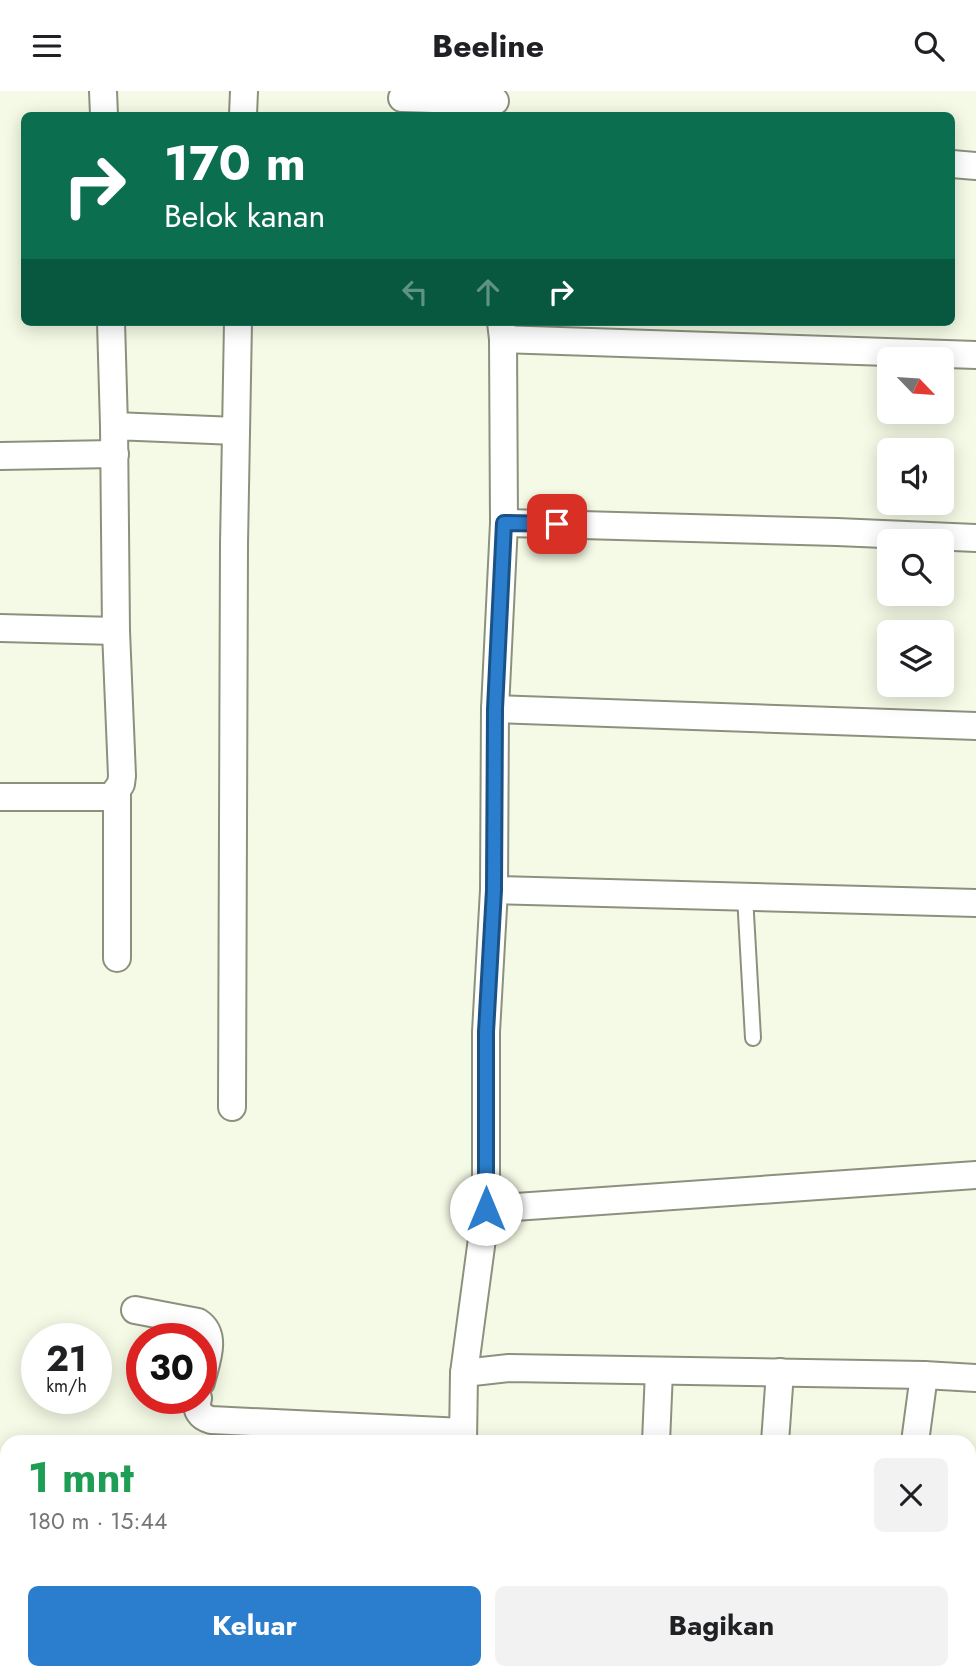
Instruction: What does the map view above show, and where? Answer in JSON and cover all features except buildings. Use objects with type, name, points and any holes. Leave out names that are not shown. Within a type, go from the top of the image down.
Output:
[{"type":"street","points":[[103,91],[104,112]]},
{"type":"street","points":[[243,112],[244,91]]},
{"type":"street","points":[[402,98],[495,103]]},
{"type":"street","points":[[955,164],[976,166]]},
{"type":"street","points":[[111,326],[116,631],[122,776],[117,792],[117,958]]},
{"type":"street","points":[[232,1107],[238,326]]},
{"type":"street","points":[[463,1435],[464,1373],[486,1209],[486,1032],[494,890],[495,709],[504,523],[502,330],[976,355]]},
{"type":"street","points":[[114,426],[236,431]]},
{"type":"street","points":[[0,456],[115,454]]},
{"type":"street","points":[[504,523],[824,531],[976,538]]},
{"type":"street","points":[[0,628],[116,631]]},
{"type":"street","points":[[495,709],[976,726]]},
{"type":"street","points":[[0,797],[107,797],[117,792]]},
{"type":"street","points":[[494,890],[976,903]]},
{"type":"street","points":[[486,1209],[976,1175]]},
{"type":"street","points":[[135,1310],[199,1323]]},
{"type":"street","points":[[464,1373],[509,1368],[976,1378]]},
{"type":"street","points":[[656,1435],[659,1371]]},
{"type":"street","points":[[776,1435],[780,1373]]},
{"type":"street","points":[[916,1435],[924,1375]]},
{"type":"street","points":[[200,1414],[211,1420],[433,1435]]},
{"type":"lane","points":[[745,896],[753,1038]]},
{"type":"route","points":[[486,1209],[486,1032],[494,890],[495,709],[504,523],[557,524]]}]
